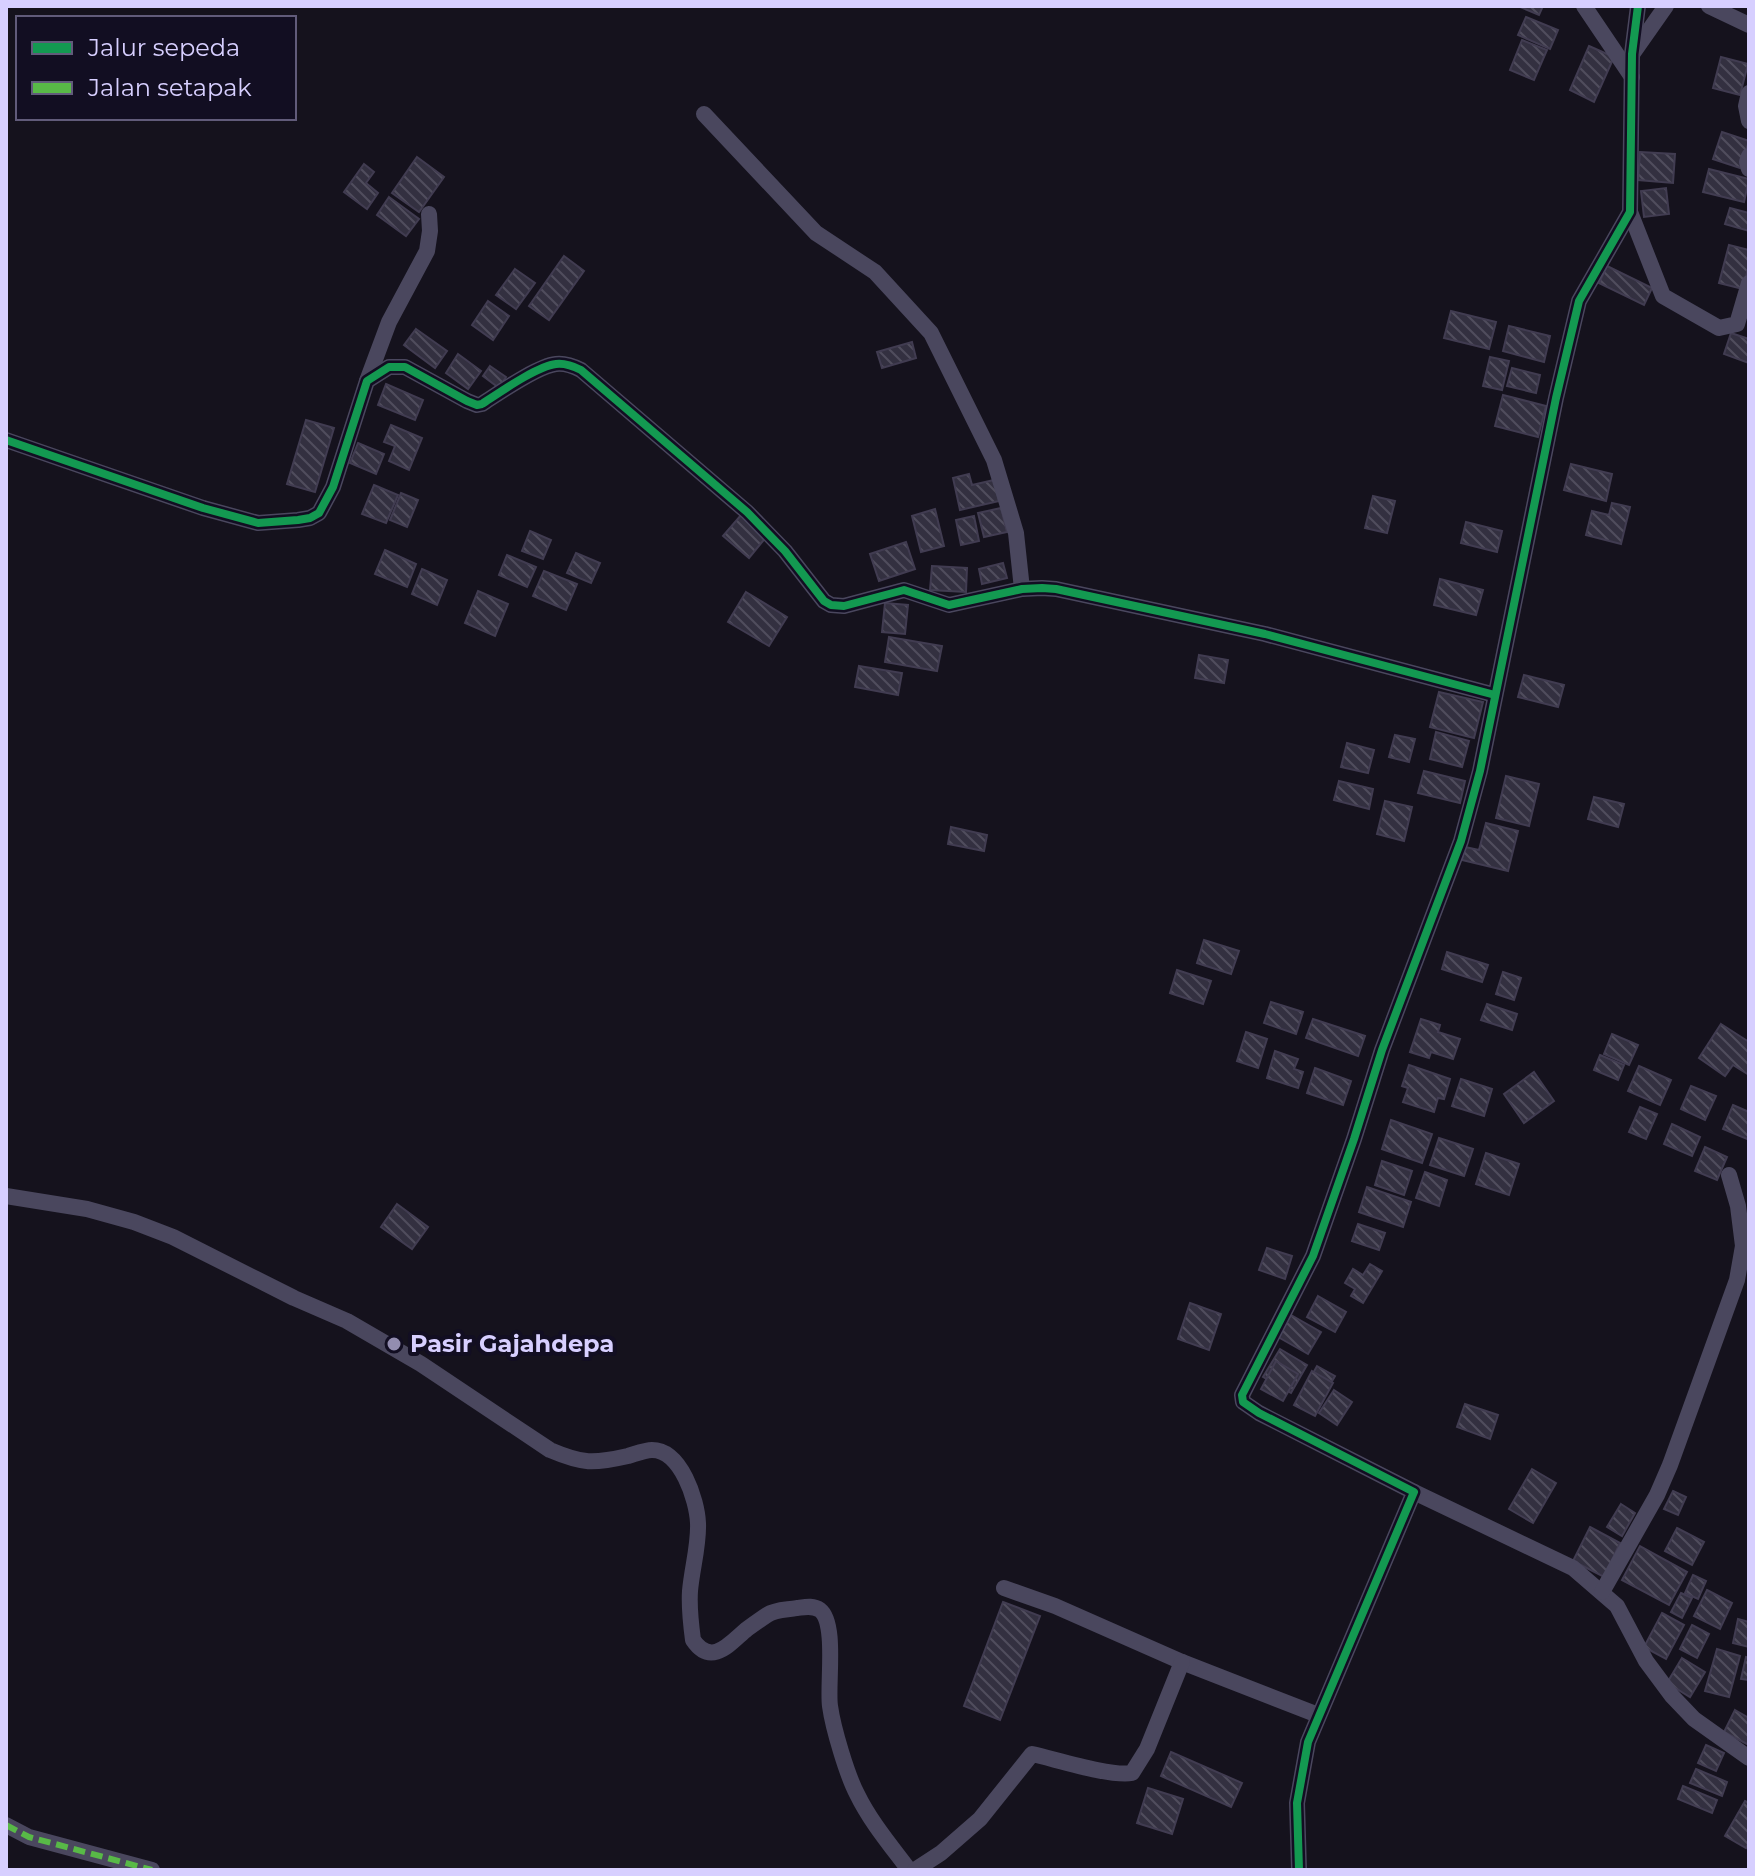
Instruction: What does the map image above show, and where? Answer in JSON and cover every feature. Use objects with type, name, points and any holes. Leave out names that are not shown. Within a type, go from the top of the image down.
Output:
[{"type":"street","points":[[1584,6],[1632,77]]},
{"type":"street","points":[[1638,6],[1632,54],[1630,212],[1663,296],[1719,328],[1737,324],[1749,283]]},
{"type":"street","points":[[1632,54],[1666,6]]},
{"type":"street","points":[[1709,6],[1749,25]]},
{"type":"street","points":[[1749,93],[1746,106],[1749,121]]},
{"type":"street","points":[[704,114],[816,233],[875,272],[931,333],[994,460],[1016,533],[1022,589]]},
{"type":"street","points":[[1749,156],[1749,169]]},
{"type":"street","points":[[1630,212],[1579,301],[1480,771],[1461,841],[1382,1050],[1313,1256],[1242,1395],[1243,1402],[1259,1413],[1573,1568],[1617,1606],[1646,1661],[1672,1696],[1694,1719],[1749,1758]]},
{"type":"street","points":[[6,440],[203,508],[258,523],[310,518],[319,513],[333,487],[389,322],[427,251],[429,214]]},
{"type":"street","points":[[367,381],[389,367],[405,367],[477,405],[546,366],[556,364],[581,370],[747,512],[785,551],[824,601],[831,605],[844,606],[904,590],[953,604],[1022,589],[1056,589],[1265,634],[1495,695]]},
{"type":"street","points":[[1602,1592],[1657,1495],[1670,1465],[1737,1280],[1743,1246],[1738,1206],[1729,1175]]},
{"type":"street","points":[[6,1196],[87,1209],[173,1237],[347,1321],[421,1364],[550,1450],[584,1462],[607,1461],[653,1450],[668,1455],[693,1494],[698,1524],[690,1594],[693,1640],[705,1652],[717,1653],[771,1612],[809,1606],[819,1609],[826,1617],[829,1630],[830,1705],[851,1780],[880,1832],[912,1870],[941,1853],[980,1819],[1032,1754],[1110,1772],[1132,1773],[1147,1749],[1182,1662]]},
{"type":"street","points":[[1299,1870],[1297,1803],[1308,1742],[1414,1492]]},
{"type":"street","points":[[1004,1588],[1055,1606],[1182,1662],[1318,1715]]},
{"type":"street","points":[[6,1825],[29,1837],[152,1870]]},
{"type":"building","points":[[1518,6],[1543,6],[1539,15]]},
{"type":"building","points":[[1526,17],[1558,30],[1550,49],[1518,35]]},
{"type":"building","points":[[1522,40],[1547,50],[1534,80],[1510,70]]},
{"type":"building","points":[[1589,46],[1614,57],[1594,102],[1570,90]]},
{"type":"building","points":[[1721,57],[1748,64],[1740,95],[1713,88]]},
{"type":"building","points":[[1722,132],[1749,141],[1740,168],[1713,159]]},
{"type":"building","points":[[1640,152],[1675,154],[1673,183],[1638,180]]},
{"type":"building","points":[[417,157],[444,177],[419,212],[392,193]]},
{"type":"building","points":[[364,164],[374,172],[366,183],[378,193],[367,209],[344,192]]},
{"type":"building","points":[[1709,169],[1749,179],[1744,202],[1703,192]]},
{"type":"building","points":[[1666,188],[1669,214],[1644,217],[1641,191]]},
{"type":"building","points":[[389,197],[419,219],[406,236],[377,215]]},
{"type":"building","points":[[1730,208],[1749,213],[1749,231],[1725,224]]},
{"type":"building","points":[[1729,245],[1749,250],[1743,289],[1719,283]]},
{"type":"building","points":[[564,256],[584,271],[549,320],[529,306]]},
{"type":"building","points":[[1607,266],[1652,288],[1644,305],[1599,283]]},
{"type":"building","points":[[515,269],[535,283],[516,309],[496,295]]},
{"type":"building","points":[[488,301],[509,316],[493,340],[472,325]]},
{"type":"building","points":[[1451,311],[1496,322],[1489,349],[1444,338]]},
{"type":"building","points":[[1509,326],[1550,336],[1544,362],[1503,351]]},
{"type":"building","points":[[416,329],[447,351],[435,368],[404,345]]},
{"type":"building","points":[[1731,333],[1749,339],[1749,363],[1724,354]]},
{"type":"building","points":[[912,342],[916,358],[882,368],[877,352]]},
{"type":"building","points":[[458,354],[481,371],[468,389],[446,373]]},
{"type":"building","points":[[1490,357],[1509,361],[1502,390],[1483,386]]},
{"type":"building","points":[[490,366],[506,377],[499,388],[483,376]]},
{"type":"building","points":[[1512,368],[1540,375],[1536,393],[1507,386]]},
{"type":"building","points":[[386,384],[423,400],[415,420],[378,405]]},
{"type":"building","points":[[1503,395],[1546,406],[1538,437],[1495,426]]},
{"type":"building","points":[[306,420],[334,428],[315,492],[287,484]]},
{"type":"building","points":[[391,425],[422,438],[409,470],[389,461],[395,446],[384,442]]},
{"type":"building","points":[[358,443],[384,454],[376,474],[350,463]]},
{"type":"building","points":[[1571,464],[1612,474],[1606,501],[1564,490]]},
{"type":"building","points":[[969,474],[972,485],[994,480],[999,501],[960,510],[953,478]]},
{"type":"building","points":[[374,485],[398,495],[386,523],[362,514]]},
{"type":"building","points":[[401,493],[418,500],[407,527],[390,520]]},
{"type":"building","points":[[1373,496],[1395,501],[1387,533],[1365,528]]},
{"type":"building","points":[[1612,503],[1630,507],[1621,544],[1586,535],[1592,511],[1609,515]]},
{"type":"building","points":[[1001,508],[1007,532],[984,537],[978,513]]},
{"type":"building","points":[[935,509],[944,546],[921,552],[912,516]]},
{"type":"building","points":[[742,514],[767,536],[749,558],[723,536]]},
{"type":"building","points":[[974,516],[979,541],[961,545],[956,520]]},
{"type":"building","points":[[1466,522],[1502,531],[1497,552],[1461,543]]},
{"type":"building","points":[[530,531],[551,540],[543,559],[522,551]]},
{"type":"building","points":[[906,542],[915,569],[879,581],[870,554]]},
{"type":"building","points":[[385,550],[416,564],[407,587],[375,574]]},
{"type":"building","points":[[576,553],[600,563],[591,583],[567,573]]},
{"type":"building","points":[[507,555],[536,567],[527,587],[499,575]]},
{"type":"building","points":[[1003,563],[1007,578],[982,584],[979,569]]},
{"type":"building","points":[[932,566],[967,568],[966,592],[930,590]]},
{"type":"building","points":[[422,569],[447,580],[437,605],[412,594]]},
{"type":"building","points":[[544,571],[577,584],[566,610],[533,596]]},
{"type":"building","points":[[1440,579],[1483,590],[1476,615],[1434,605]]},
{"type":"building","points":[[478,591],[508,604],[495,636],[465,623]]},
{"type":"building","points":[[746,592],[787,617],[769,646],[728,622]]},
{"type":"building","points":[[885,603],[908,605],[905,634],[882,632]]},
{"type":"building","points":[[889,637],[942,646],[937,671],[885,662]]},
{"type":"building","points":[[1199,655],[1228,660],[1224,683],[1195,678]]},
{"type":"building","points":[[859,666],[902,673],[898,695],[855,687]]},
{"type":"building","points":[[1524,675],[1564,685],[1558,707],[1518,697]]},
{"type":"building","points":[[1439,692],[1483,702],[1474,738],[1430,727]]},
{"type":"building","points":[[1436,732],[1469,741],[1462,767],[1430,759]]},
{"type":"building","points":[[1395,735],[1415,739],[1409,762],[1389,757]]},
{"type":"building","points":[[1347,743],[1374,750],[1368,773],[1341,767]]},
{"type":"building","points":[[1424,771],[1465,781],[1460,803],[1418,793]]},
{"type":"building","points":[[1506,776],[1539,784],[1529,826],[1496,818]]},
{"type":"building","points":[[1339,781],[1373,789],[1369,809],[1334,800]]},
{"type":"building","points":[[1594,797],[1624,804],[1618,827],[1588,819]]},
{"type":"building","points":[[1385,801],[1412,807],[1404,841],[1377,834]]},
{"type":"building","points":[[1486,823],[1518,831],[1508,871],[1462,860],[1465,847],[1479,850]]},
{"type":"building","points":[[951,827],[987,835],[984,851],[948,844]]},
{"type":"building","points":[[1204,940],[1239,951],[1231,974],[1197,963]]},
{"type":"building","points":[[1447,952],[1488,965],[1482,982],[1442,969]]},
{"type":"building","points":[[1177,970],[1211,981],[1203,1004],[1170,993]]},
{"type":"building","points":[[1503,972],[1521,978],[1514,1000],[1496,994]]},
{"type":"building","points":[[1271,1002],[1303,1012],[1296,1034],[1264,1023]]},
{"type":"building","points":[[1487,1004],[1517,1014],[1512,1030],[1481,1020]]},
{"type":"building","points":[[1313,1019],[1365,1036],[1358,1056],[1306,1038]]},
{"type":"building","points":[[1421,1019],[1440,1025],[1438,1032],[1460,1039],[1453,1059],[1431,1052],[1429,1058],[1410,1052]]},
{"type":"building","points":[[1721,1024],[1749,1042],[1749,1075],[1733,1065],[1725,1076],[1699,1058]]},
{"type":"building","points":[[1246,1032],[1267,1039],[1258,1068],[1237,1061]]},
{"type":"building","points":[[1612,1034],[1638,1045],[1629,1065],[1604,1054]]},
{"type":"building","points":[[1275,1051],[1298,1059],[1294,1069],[1303,1072],[1298,1088],[1267,1078]]},
{"type":"building","points":[[1600,1055],[1624,1065],[1618,1080],[1594,1070]]},
{"type":"building","points":[[1409,1065],[1450,1079],[1444,1099],[1438,1098],[1434,1112],[1403,1102],[1408,1088],[1402,1086]]},
{"type":"building","points":[[1639,1066],[1671,1080],[1660,1105],[1628,1091]]},
{"type":"building","points":[[1315,1068],[1351,1081],[1343,1105],[1307,1093]]},
{"type":"building","points":[[1534,1072],[1554,1101],[1524,1123],[1504,1094]]},
{"type":"building","points":[[1461,1079],[1492,1089],[1484,1116],[1452,1106]]},
{"type":"building","points":[[1691,1086],[1716,1096],[1705,1120],[1681,1109]]},
{"type":"building","points":[[1733,1105],[1749,1112],[1747,1139],[1723,1129]]},
{"type":"building","points":[[1640,1107],[1657,1114],[1646,1139],[1629,1132]]},
{"type":"building","points":[[1391,1120],[1432,1134],[1422,1163],[1382,1149]]},
{"type":"building","points":[[1672,1124],[1700,1137],[1692,1156],[1664,1144]]},
{"type":"building","points":[[1439,1138],[1473,1149],[1464,1176],[1430,1165]]},
{"type":"building","points":[[1705,1147],[1727,1157],[1717,1180],[1695,1171]]},
{"type":"building","points":[[1486,1153],[1519,1164],[1509,1195],[1476,1184]]},
{"type":"building","points":[[1382,1161],[1412,1171],[1404,1195],[1375,1185]]},
{"type":"building","points":[[1425,1172],[1447,1180],[1439,1206],[1416,1198]]},
{"type":"building","points":[[1367,1187],[1411,1202],[1403,1227],[1359,1212]]},
{"type":"building","points":[[397,1204],[428,1227],[412,1249],[381,1227]]},
{"type":"building","points":[[1358,1224],[1385,1233],[1379,1250],[1352,1241]]},
{"type":"building","points":[[1267,1248],[1292,1256],[1285,1279],[1259,1270]]},
{"type":"building","points":[[1370,1264],[1382,1271],[1363,1303],[1351,1296],[1355,1289],[1345,1283],[1353,1269],[1363,1275]]},
{"type":"building","points":[[1318,1296],[1346,1312],[1335,1332],[1307,1317]]},
{"type":"building","points":[[1190,1303],[1221,1314],[1209,1350],[1178,1339]]},
{"type":"building","points":[[1291,1315],[1321,1332],[1308,1354],[1278,1337]]},
{"type":"building","points":[[1280,1349],[1307,1365],[1291,1393],[1263,1377]]},
{"type":"building","points":[[1276,1361],[1298,1374],[1283,1401],[1261,1389]]},
{"type":"building","points":[[1317,1366],[1335,1376],[1319,1403],[1302,1393]]},
{"type":"building","points":[[1312,1371],[1333,1383],[1315,1416],[1294,1405]]},
{"type":"building","points":[[1334,1390],[1352,1402],[1337,1425],[1319,1413]]},
{"type":"building","points":[[1465,1404],[1498,1415],[1490,1439],[1457,1427]]},
{"type":"building","points":[[1532,1469],[1556,1483],[1533,1523],[1509,1509]]},
{"type":"building","points":[[1673,1491],[1686,1497],[1678,1515],[1664,1509]]},
{"type":"building","points":[[1621,1504],[1635,1513],[1622,1536],[1607,1527]]},
{"type":"building","points":[[1590,1527],[1620,1543],[1604,1577],[1573,1561]]},
{"type":"building","points":[[1677,1528],[1704,1542],[1692,1565],[1665,1551]]},
{"type":"building","points":[[1640,1546],[1687,1572],[1669,1605],[1622,1580]]},
{"type":"building","points":[[1693,1575],[1706,1581],[1698,1599],[1685,1593]]},
{"type":"building","points":[[1707,1590],[1732,1603],[1720,1629],[1694,1616]]},
{"type":"building","points":[[1681,1593],[1692,1598],[1682,1618],[1671,1612]]},
{"type":"building","points":[[1003,1602],[1040,1616],[1000,1720],[964,1706]]},
{"type":"building","points":[[1662,1613],[1684,1625],[1666,1659],[1644,1647]]},
{"type":"building","points":[[1738,1619],[1749,1622],[1749,1647],[1733,1643]]},
{"type":"building","points":[[1692,1625],[1709,1634],[1697,1658],[1680,1649]]},
{"type":"building","points":[[1717,1649],[1740,1656],[1729,1697],[1705,1691]]},
{"type":"building","points":[[1746,1657],[1749,1658],[1749,1680],[1741,1679]]},
{"type":"building","points":[[1682,1658],[1705,1672],[1690,1697],[1667,1683]]},
{"type":"building","points":[[1735,1710],[1749,1718],[1749,1745],[1724,1732]]},
{"type":"building","points":[[1706,1745],[1724,1753],[1716,1771],[1698,1763]]},
{"type":"building","points":[[1171,1752],[1242,1783],[1231,1807],[1161,1776]]},
{"type":"building","points":[[1696,1769],[1727,1782],[1722,1796],[1690,1783]]},
{"type":"building","points":[[1683,1786],[1717,1800],[1712,1813],[1678,1799]]},
{"type":"building","points":[[1148,1788],[1183,1799],[1172,1834],[1137,1823]]},
{"type":"building","points":[[1745,1801],[1749,1803],[1749,1842],[1746,1848],[1725,1836]]},
{"type":"marked path","points":[[6,1825],[29,1837],[152,1870]]},
{"type":"cycle path","points":[[1299,1870],[1297,1803],[1308,1742],[1414,1492],[1259,1413],[1243,1402],[1242,1395],[1313,1256],[1382,1050],[1461,841],[1480,771],[1556,398],[1579,301],[1630,212],[1632,54],[1638,6]]},
{"type":"cycle path","points":[[6,440],[203,508],[258,523],[298,520],[319,513],[333,487],[367,381],[389,367],[405,367],[477,405],[539,370],[565,364],[581,370],[747,512],[785,551],[824,601],[831,605],[844,606],[904,590],[949,605],[1022,589],[1056,589],[1265,634],[1495,695]]},
{"type":"place","name":"Pasir Gajahdepa","points":[[394,1344]]}]
